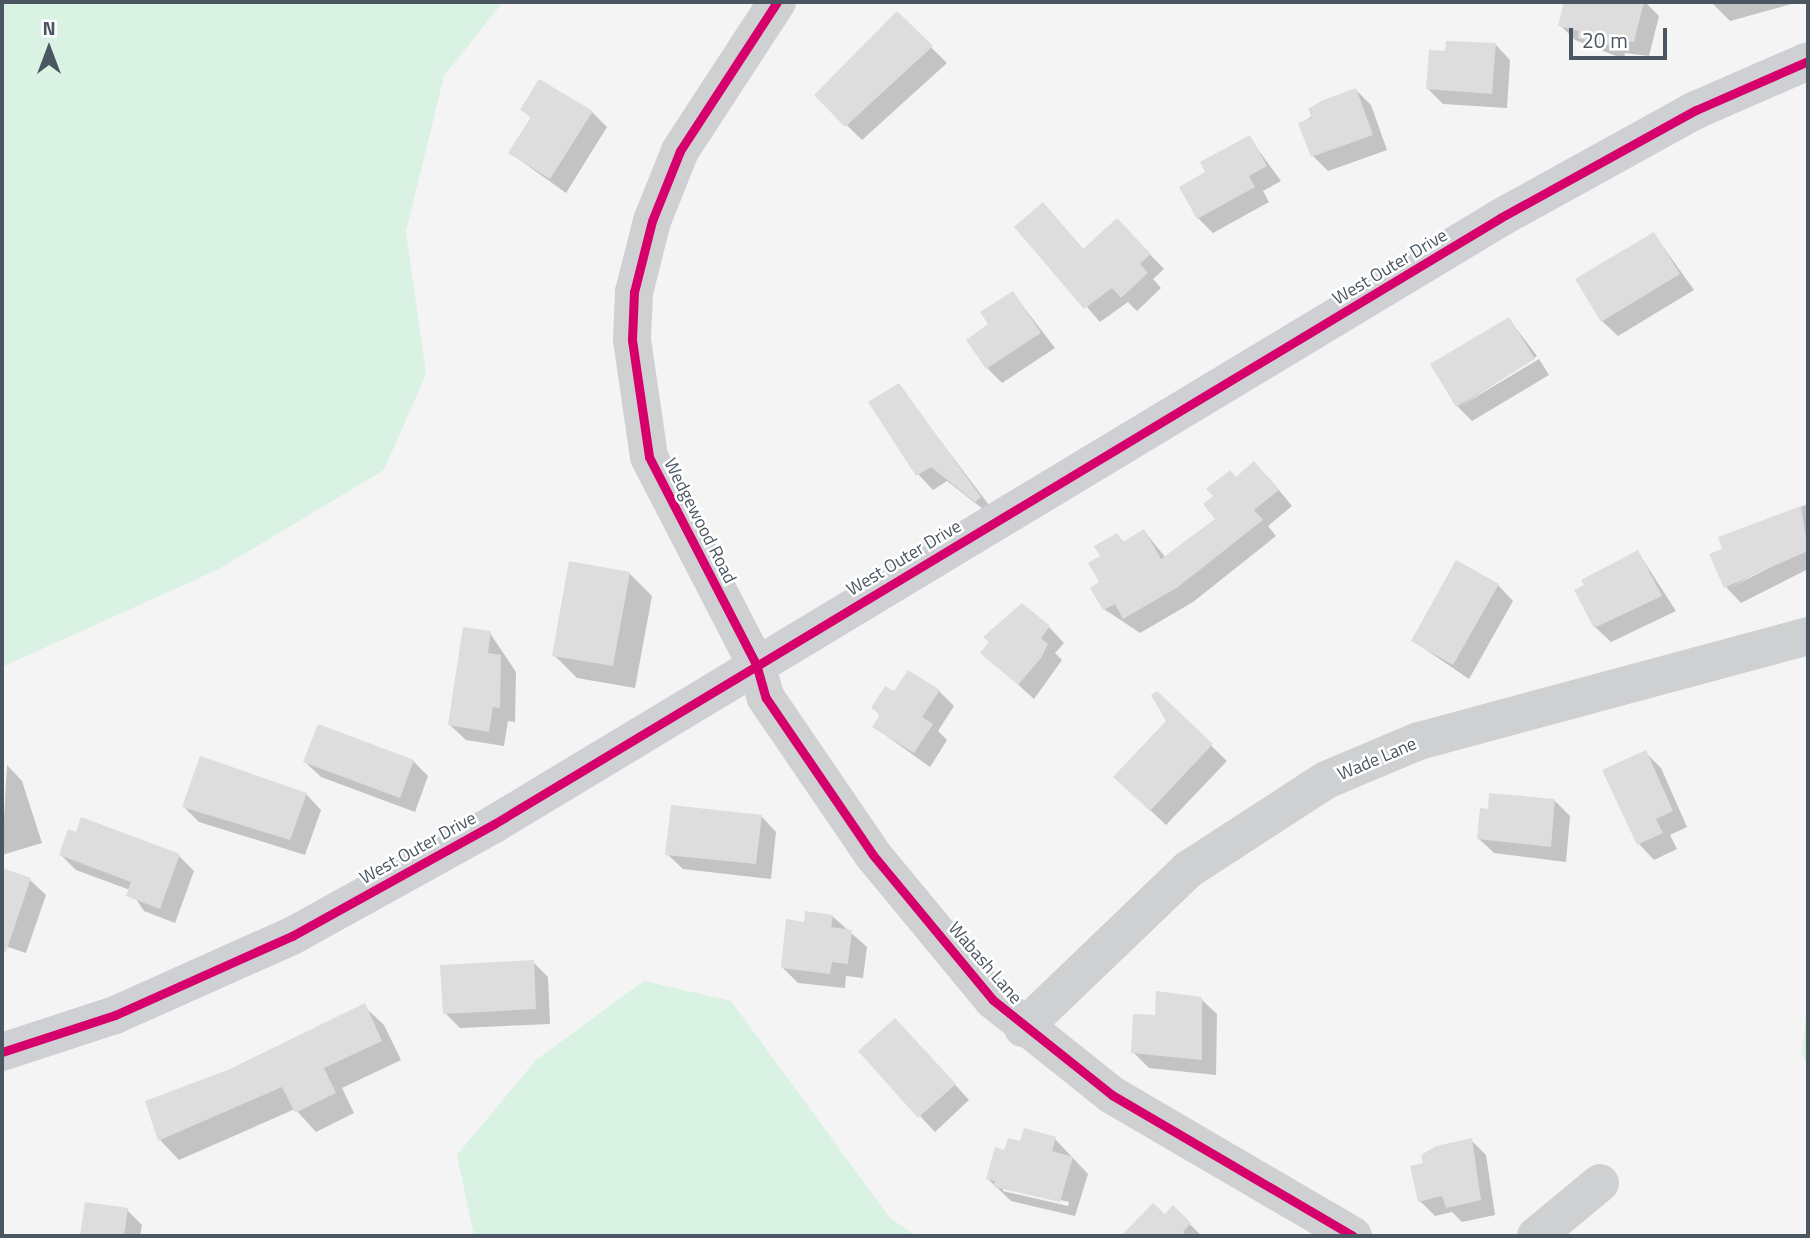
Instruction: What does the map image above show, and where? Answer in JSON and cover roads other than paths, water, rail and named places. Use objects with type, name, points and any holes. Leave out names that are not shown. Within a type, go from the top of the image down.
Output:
[{"type":"street","name":"Wedgewood Road","points":[[756,664],[649,457],[632,340],[634,292],[652,221],[680,151],[777,2]]},
{"type":"street","name":"West Outer Drive","points":[[2,1052],[115,1015],[292,936],[494,824],[1500,218],[1696,110],[1808,61]]},
{"type":"street","name":"Wade Lane","points":[[1023,1028],[1189,869],[1326,780],[1419,741],[1808,636]]},
{"type":"street","name":"Wabash Lane","points":[[756,664],[766,698],[873,855],[1023,1028],[1112,1095],[1353,1236]]},
{"type":"street","points":[[1536,1236],[1600,1183]]}]
